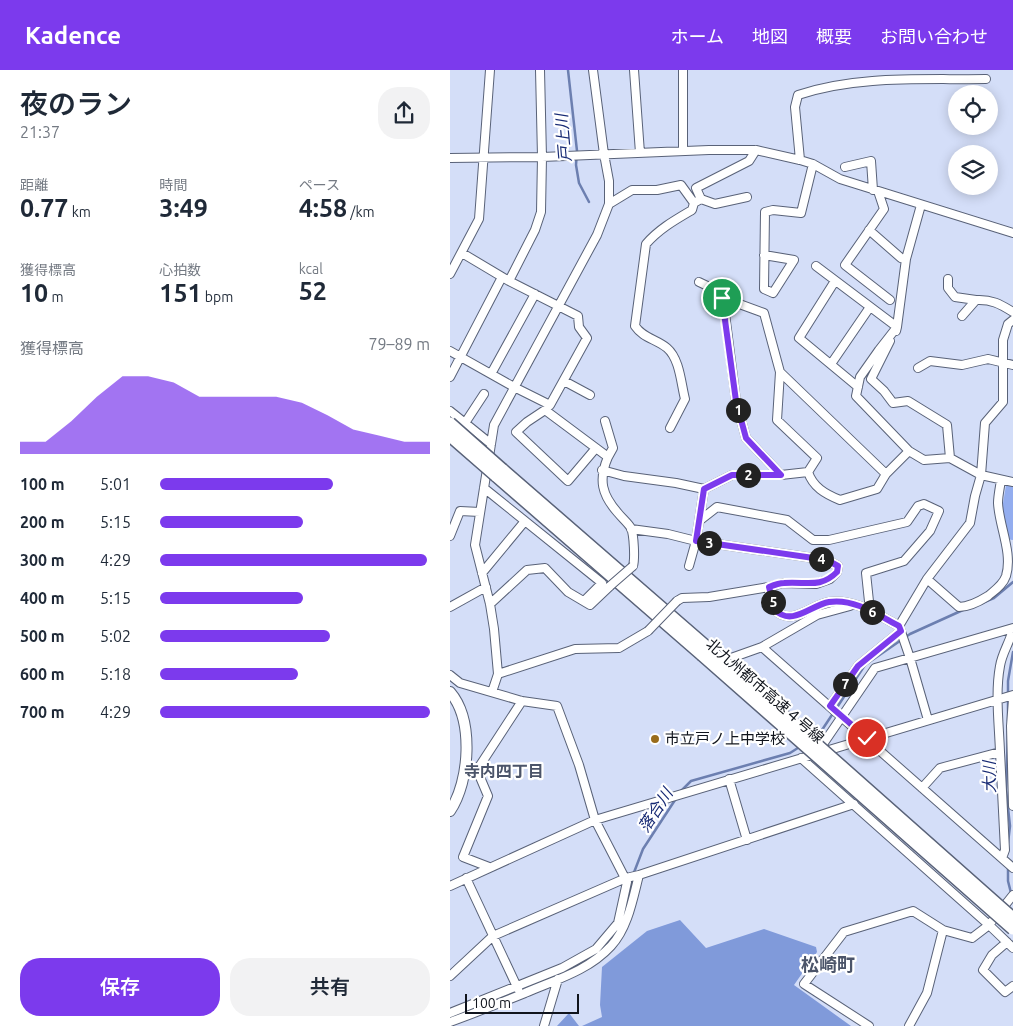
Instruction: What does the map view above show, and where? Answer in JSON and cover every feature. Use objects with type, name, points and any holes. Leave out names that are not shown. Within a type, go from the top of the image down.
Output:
[{"type":"highway","points":[[450,423],[499,472]]},
{"type":"highway","points":[[450,436],[473,456]]},
{"type":"highway","points":[[450,441],[499,472]]},
{"type":"highway","name":"北九州都市高速４号線","points":[[499,472],[1013,918]]},
{"type":"highway","name":"北九州都市高速４号線","points":[[705,652],[1013,929]]},
{"type":"main road","points":[[450,692],[460,710],[467,750],[465,771],[460,789],[450,811]]},
{"type":"street","points":[[450,274],[479,219],[490,70]]},
{"type":"street","points":[[450,377],[536,230],[541,212],[540,70]]},
{"type":"street","points":[[492,692],[498,674],[490,604],[475,545],[494,425],[597,235],[609,204],[609,181],[593,70]]},
{"type":"street","points":[[634,70],[640,153]]},
{"type":"street","points":[[683,70],[683,151]]},
{"type":"street","points":[[800,160],[795,107],[798,95],[820,87],[868,81],[986,80]]},
{"type":"street","points":[[450,158],[756,150],[813,164],[840,179],[1013,233]]},
{"type":"street","points":[[670,428],[685,400],[676,362],[667,348],[640,334],[635,326],[646,244],[653,236],[673,221],[692,210],[698,201],[696,188],[749,161],[756,150]]},
{"type":"street","points":[[845,167],[871,161],[876,191],[884,210],[844,265],[890,300]]},
{"type":"street","points":[[764,255],[794,260],[773,293],[764,289],[764,255],[765,212],[772,210],[801,213],[813,164]]},
{"type":"street","points":[[609,204],[632,190],[657,190],[681,185],[698,201],[715,204],[747,197]]},
{"type":"street","points":[[921,205],[906,259],[897,327],[871,379],[884,391],[893,404],[908,401],[946,425],[950,458]]},
{"type":"street","points":[[869,230],[901,258]]},
{"type":"street","points":[[450,351],[514,387],[550,404],[587,338],[579,327],[578,316],[506,279],[462,253]]},
{"type":"street","points":[[816,266],[897,327]]},
{"type":"street","points":[[948,280],[948,288],[955,297],[976,300],[988,299],[1013,312]]},
{"type":"street","points":[[835,281],[799,338],[858,387]]},
{"type":"street","points":[[699,282],[718,291],[722,298],[736,401],[746,438],[781,475]]},
{"type":"street","points":[[490,374],[535,294]]},
{"type":"street","points":[[722,298],[764,314],[780,372],[777,420],[817,458],[808,472],[811,482],[828,495],[840,500],[877,489],[886,474],[909,451]]},
{"type":"street","points":[[962,316],[976,300]]},
{"type":"street","points":[[831,364],[870,307]]},
{"type":"street","points":[[830,706],[858,666],[900,628],[927,579],[970,523],[981,475],[985,423],[1003,402],[1003,340],[1008,324],[1013,320]]},
{"type":"street","points":[[897,327],[860,377],[856,396],[909,451],[924,460],[950,458],[981,475],[1013,482]]},
{"type":"street","points":[[918,368],[930,361],[962,365],[988,358],[1013,365]]},
{"type":"street","points":[[780,372],[886,474]]},
{"type":"street","points":[[564,381],[590,395]]},
{"type":"street","points":[[465,423],[484,394]]},
{"type":"street","points":[[596,448],[568,481],[516,432],[545,410],[596,448],[608,457]]},
{"type":"street","points":[[450,411],[491,444]]},
{"type":"street","points":[[490,604],[528,570],[545,568],[568,592],[590,605],[633,566],[635,560],[631,529],[608,501],[602,486],[602,470],[613,448],[605,421]]},
{"type":"street","points":[[602,470],[624,476],[704,489],[732,475],[781,475],[808,472]]},
{"type":"street","points":[[927,579],[959,607],[964,607],[984,599],[1001,586],[1006,578],[1007,554],[998,503],[1001,480]]},
{"type":"street","points":[[484,488],[602,583],[584,601]]},
{"type":"street","points":[[689,566],[696,541],[704,489]]},
{"type":"street","points":[[699,521],[717,507],[787,520],[812,540],[829,540],[907,522],[918,506],[924,504],[938,511],[930,531],[904,561],[866,573],[870,611]]},
{"type":"street","points":[[450,536],[460,511],[480,512]]},
{"type":"street","points":[[482,573],[526,521]]},
{"type":"street","points":[[498,674],[575,649],[619,648],[648,631],[682,598],[709,598],[783,583],[816,584],[830,579],[837,572],[838,566],[827,560],[696,541],[668,534],[631,529]]},
{"type":"street","points":[[450,607],[486,587]]},
{"type":"street","points":[[769,587],[775,610],[784,616],[803,614],[820,604],[832,602],[857,605],[900,628],[928,720]]},
{"type":"street","points":[[731,658],[762,647],[817,615],[857,605]]},
{"type":"street","points":[[817,753],[875,668],[1013,629],[1011,640],[1000,666],[1000,752],[1005,850],[1002,858]]},
{"type":"street","points":[[762,647],[1013,868]]},
{"type":"street","points":[[450,675],[460,683],[522,700],[557,706],[579,764],[595,820],[627,882],[618,923],[596,948],[562,968],[517,986],[453,1021]]},
{"type":"street","points":[[450,886],[595,820],[928,720],[1012,697],[1013,806]]},
{"type":"street","points":[[489,867],[464,857],[488,796],[477,770],[522,700]]},
{"type":"street","points":[[922,788],[940,768],[1000,752]]},
{"type":"street","points":[[801,758],[1010,945],[992,955],[983,970],[1005,992],[1013,986]]},
{"type":"street","points":[[729,779],[747,840]]},
{"type":"street","points":[[450,975],[493,936],[626,878],[639,876],[854,804]]},
{"type":"street","points":[[453,1021],[586,968],[612,945],[626,921],[639,876]]},
{"type":"street","points":[[466,878],[521,994]]},
{"type":"street","points":[[868,1026],[804,984],[844,932],[913,911],[943,930],[972,938],[989,925],[1013,895]]},
{"type":"street","points":[[911,1025],[927,993],[943,930]]},
{"type":"street","points":[[544,1026],[558,980]]},
{"type":"shaded area","points":[[680,920],[706,948],[764,929],[816,947],[817,952],[794,985],[851,1026],[582,1026],[602,1017],[600,1005],[602,967],[647,931]]},
{"type":"shaded area","points":[[569,1013],[579,1026],[557,1026]]},
{"type":"waterway","name":"戸上川","points":[[568,70],[577,151],[576,165],[579,183],[589,202]]},
{"type":"waterway","name":"大川","points":[[1013,486],[1009,510],[1013,533]]},
{"type":"waterway","name":"落合川","points":[[982,603],[994,598],[1013,582]]},
{"type":"waterway","name":"落合川","points":[[814,738],[818,736],[865,665],[910,634],[963,610]]},
{"type":"waterway","name":"大川","points":[[1008,721],[1008,681],[1013,652]]},
{"type":"waterway","name":"大川","points":[[1008,731],[1006,790],[1010,826],[1008,843]]},
{"type":"waterway","name":"落合川","points":[[680,792],[691,781],[790,753],[801,746]]},
{"type":"waterway","name":"落合川","points":[[633,875],[643,849],[677,797]]},
{"type":"waterway","name":"大川","points":[[1008,866],[1008,881],[1013,901]]},
{"type":"waterway","name":"落合川","points":[[625,908],[630,887]]},
{"type":"waterway","name":"落合川","points":[[532,984],[585,962],[592,955]]},
{"type":"waterway","name":"落合川","points":[[450,1017],[516,991]]},
{"type":"place","name":"市立戸ノ上中学校","points":[[655,739]]},
{"type":"district","name":"寺内四丁目","points":[[504,771]]},
{"type":"district","name":"松崎町","points":[[828,965]]},
{"type":"route","points":[[722,298],[736,401],[746,438],[781,475],[732,475],[704,489],[696,541],[827,560],[838,566],[837,572],[830,579],[816,584],[783,583],[769,587],[775,610],[778,614],[784,616],[803,614],[820,604],[832,602],[857,605],[899,626],[901,631],[858,666],[830,706],[867,738]]}]
